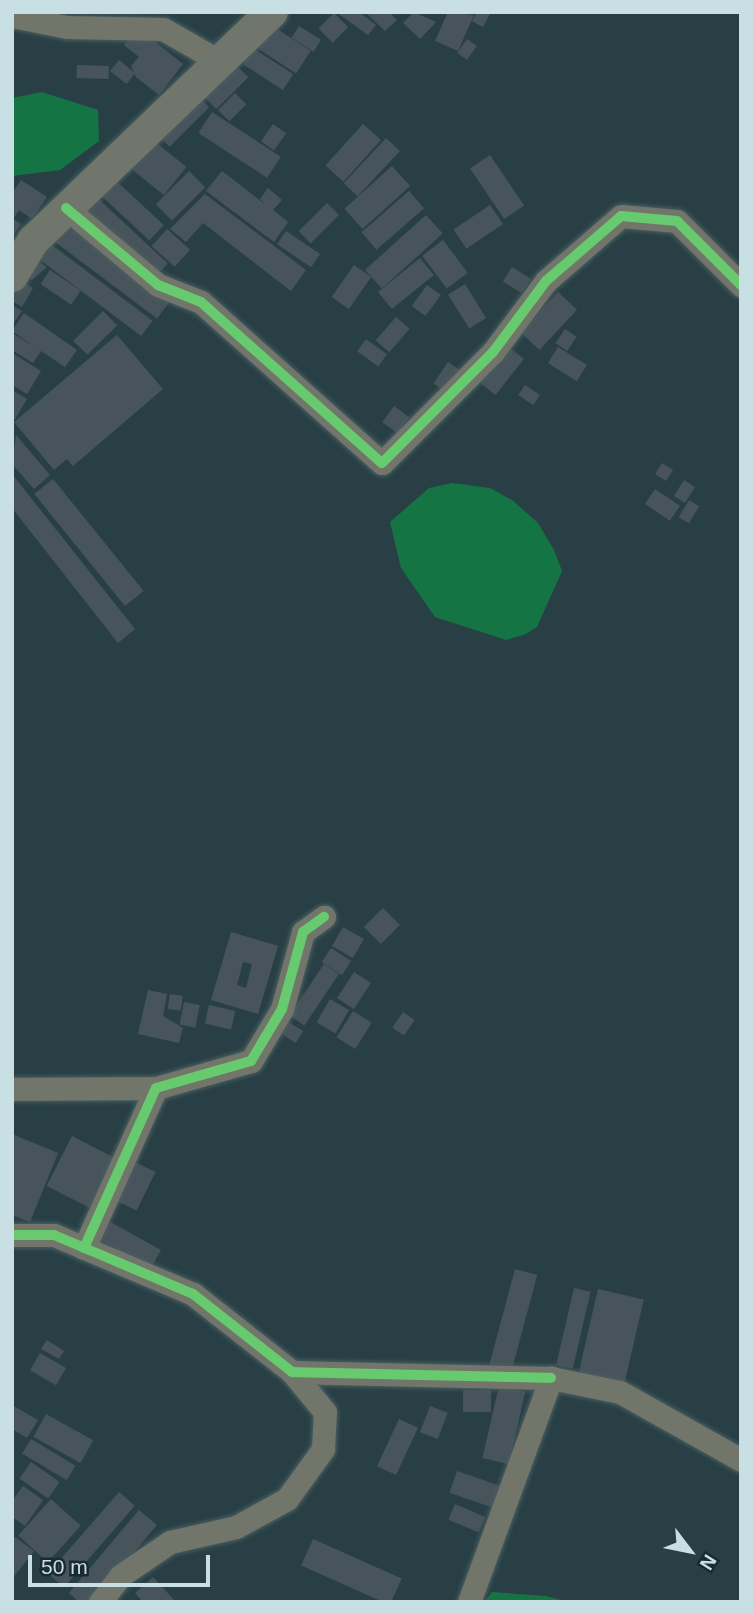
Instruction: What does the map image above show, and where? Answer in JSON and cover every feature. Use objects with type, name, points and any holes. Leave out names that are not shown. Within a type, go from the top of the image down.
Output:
[{"type":"street","points":[[17,260],[66,208],[264,14]]},
{"type":"street","points":[[12,16],[67,27],[163,29],[219,61]]},
{"type":"street","points":[[66,208],[158,285],[201,302],[382,463],[493,352],[546,281],[621,216],[677,221],[741,285]]},
{"type":"street","points":[[12,1089],[156,1088],[251,1061],[282,1009],[303,932],[324,917]]},
{"type":"street","points":[[85,1248],[156,1088]]},
{"type":"street","points":[[12,1235],[54,1235],[193,1294],[292,1372],[324,1412],[323,1449],[287,1499],[236,1527],[170,1542],[120,1576],[100,1602]]},
{"type":"street","points":[[292,1372],[551,1378],[620,1392],[741,1460]]},
{"type":"street","points":[[469,1602],[551,1378]]},
{"type":"shaded area","points":[[42,92],[98,110],[99,141],[60,170],[12,176],[12,98]]},
{"type":"shaded area","points":[[452,483],[490,488],[512,500],[538,523],[554,550],[562,571],[537,627],[526,634],[506,640],[435,617],[401,568],[390,522],[429,488]]},
{"type":"shaded area","points":[[492,1592],[546,1596],[569,1602],[484,1602]]},
{"type":"building","points":[[336,12],[359,12],[376,25],[368,35]]},
{"type":"building","points":[[365,12],[389,12],[397,20],[385,31]]},
{"type":"building","points":[[414,12],[436,22],[420,39],[403,23]]},
{"type":"building","points":[[448,12],[474,15],[458,51],[435,41]]},
{"type":"building","points":[[477,12],[491,12],[483,27],[472,21]]},
{"type":"building","points":[[334,13],[348,27],[333,43],[318,29]]},
{"type":"building","points":[[268,23],[311,51],[296,73],[253,46]]},
{"type":"building","points":[[299,26],[321,40],[314,52],[292,38]]},
{"type":"building","points":[[138,28],[183,64],[159,95],[136,77],[131,66],[139,57],[124,45]]},
{"type":"building","points":[[467,39],[477,46],[467,60],[457,53]]},
{"type":"building","points":[[253,48],[293,74],[283,90],[243,64]]},
{"type":"building","points":[[119,60],[135,73],[127,84],[110,71]]},
{"type":"building","points":[[232,61],[248,77],[216,109],[200,93]]},
{"type":"building","points":[[77,65],[109,66],[109,79],[77,78]]},
{"type":"building","points":[[195,93],[209,107],[170,147],[155,133]]},
{"type":"building","points":[[235,93],[246,104],[229,121],[218,110]]},
{"type":"building","points":[[212,112],[281,157],[267,178],[198,133]]},
{"type":"building","points":[[273,124],[286,133],[274,150],[261,141]]},
{"type":"building","points":[[363,124],[381,140],[343,182],[326,166]]},
{"type":"building","points":[[386,138],[400,151],[358,196],[344,183]]},
{"type":"building","points":[[153,140],[186,167],[164,195],[130,168]]},
{"type":"building","points":[[490,155],[524,206],[504,219],[470,168]]},
{"type":"building","points":[[392,166],[410,186],[363,229],[344,209]]},
{"type":"building","points":[[189,171],[205,187],[172,220],[156,204]]},
{"type":"building","points":[[222,171],[266,205],[260,199],[268,188],[282,200],[273,210],[288,222],[274,242],[206,191]]},
{"type":"building","points":[[111,176],[164,225],[149,240],[97,191]]},
{"type":"building","points":[[21,180],[47,197],[32,219],[19,210],[13,219],[21,224],[12,237],[12,193]]},
{"type":"building","points":[[409,191],[424,208],[377,250],[361,232]]},
{"type":"building","points":[[91,192],[168,264],[153,279],[77,207]]},
{"type":"building","points":[[205,194],[306,270],[291,291],[203,223],[186,242],[170,229]]},
{"type":"building","points":[[327,203],[339,215],[311,243],[299,231]]},
{"type":"building","points":[[490,205],[503,224],[466,249],[454,230]]},
{"type":"building","points":[[426,215],[443,234],[382,288],[365,270]]},
{"type":"building","points":[[65,223],[170,302],[157,319],[52,240]]},
{"type":"building","points":[[167,229],[190,250],[175,267],[152,246]]},
{"type":"building","points":[[286,231],[320,254],[311,267],[277,244]]},
{"type":"building","points":[[443,240],[468,273],[447,288],[422,256]]},
{"type":"building","points":[[48,242],[153,321],[141,336],[37,257]]},
{"type":"building","points":[[33,258],[47,267],[32,280],[23,274]]},
{"type":"building","points":[[420,258],[434,275],[392,309],[378,292]]},
{"type":"building","points":[[354,265],[371,277],[349,309],[332,297]]},
{"type":"building","points":[[512,267],[531,279],[522,293],[503,281]]},
{"type":"building","points":[[50,270],[81,291],[71,305],[40,284]]},
{"type":"building","points":[[15,277],[33,288],[22,307],[12,301]]},
{"type":"building","points":[[465,284],[486,318],[469,329],[448,295]]},
{"type":"building","points":[[427,285],[441,295],[425,316],[412,306]]},
{"type":"building","points":[[558,292],[577,310],[540,350],[520,332]]},
{"type":"building","points":[[12,305],[22,311],[12,325]]},
{"type":"building","points":[[103,311],[117,325],[87,355],[73,341]]},
{"type":"building","points":[[24,313],[77,350],[65,367],[41,351],[33,363],[12,350],[12,333],[37,348],[12,331]]},
{"type":"building","points":[[396,317],[410,329],[389,352],[376,340]]},
{"type":"building","points":[[565,329],[577,337],[567,351],[555,343]]},
{"type":"building","points":[[117,335],[163,389],[73,466],[67,459],[54,470],[14,422]]},
{"type":"building","points":[[366,339],[387,354],[378,366],[357,351]]},
{"type":"building","points":[[505,344],[524,359],[496,395],[477,380]]},
{"type":"building","points":[[558,347],[587,365],[577,381],[548,363]]},
{"type":"building","points":[[12,353],[41,371],[27,394],[12,385]]},
{"type":"building","points":[[448,362],[463,372],[448,394],[433,384]]},
{"type":"building","points":[[525,385],[540,395],[533,405],[518,395]]},
{"type":"building","points":[[12,390],[27,399],[12,424]]},
{"type":"building","points":[[394,406],[409,417],[398,433],[382,422]]},
{"type":"building","points":[[16,435],[50,475],[34,489],[12,464]]},
{"type":"building","points":[[662,463],[673,470],[666,481],[655,474]]},
{"type":"building","points":[[12,474],[135,629],[118,643],[12,508]]},
{"type":"building","points":[[53,479],[144,591],[125,606],[34,494]]},
{"type":"building","points":[[684,480],[695,487],[685,503],[674,496]]},
{"type":"building","points":[[655,489],[680,506],[670,521],[645,504]]},
{"type":"building","points":[[689,500],[699,506],[689,523],[679,517]]},
{"type":"building","points":[[383,908],[400,925],[381,944],[364,927]]},
{"type":"building","points":[[343,927],[364,939],[353,958],[332,946]]},
{"type":"building","points":[[231,932],[278,946],[258,1014],[211,1000]],"holes":[[[243,962],[252,964],[246,988],[237,985]]]},
{"type":"building","points":[[331,948],[351,961],[342,975],[322,962]]},
{"type":"building","points":[[324,964],[339,974],[304,1025],[289,1015]]},
{"type":"building","points":[[354,972],[371,983],[354,1009],[337,998]]},
{"type":"building","points":[[148,990],[167,994],[163,1016],[183,1028],[179,1043],[138,1034]]},
{"type":"building","points":[[170,994],[183,996],[180,1011],[168,1009]]},
{"type":"building","points":[[330,999],[349,1010],[336,1033],[316,1022]]},
{"type":"building","points":[[184,1002],[200,1005],[195,1028],[180,1025]]},
{"type":"building","points":[[209,1005],[235,1011],[231,1030],[205,1024]]},
{"type":"building","points":[[353,1011],[372,1023],[355,1049],[337,1037]]},
{"type":"building","points":[[403,1012],[415,1020],[404,1036],[392,1028]]},
{"type":"building","points":[[287,1021],[303,1031],[296,1043],[280,1033]]},
{"type":"building","points":[[12,1134],[58,1153],[30,1222],[12,1215]]},
{"type":"building","points":[[72,1136],[122,1161],[96,1211],[47,1186]]},
{"type":"building","points":[[133,1161],[155,1172],[137,1211],[114,1200]]},
{"type":"building","points":[[105,1219],[161,1250],[151,1268],[95,1237]]},
{"type":"building","points":[[515,1269],[537,1275],[511,1373],[489,1368]]},
{"type":"building","points":[[574,1288],[591,1292],[573,1369],[556,1365]]},
{"type":"building","points":[[598,1289],[644,1300],[624,1384],[578,1374]]},
{"type":"building","points":[[47,1340],[64,1351],[59,1359],[41,1349]]},
{"type":"building","points":[[40,1353],[66,1368],[56,1385],[30,1370]]},
{"type":"building","points":[[499,1386],[525,1392],[509,1464],[482,1458]]},
{"type":"building","points":[[463,1390],[491,1390],[491,1412],[463,1412]]},
{"type":"building","points":[[12,1405],[38,1420],[27,1438],[12,1429]]},
{"type":"building","points":[[430,1406],[448,1413],[438,1439],[420,1432]]},
{"type":"building","points":[[46,1414],[93,1440],[81,1463],[33,1437]]},
{"type":"building","points":[[399,1419],[418,1428],[396,1475],[377,1466]]},
{"type":"building","points":[[31,1439],[76,1466],[67,1480],[22,1454]]},
{"type":"building","points":[[31,1462],[60,1482],[48,1498],[20,1478]]},
{"type":"building","points":[[457,1471],[504,1487],[497,1509],[450,1493]]},
{"type":"building","points":[[23,1486],[43,1500],[25,1526],[12,1517],[12,1501]]},
{"type":"building","points":[[119,1492],[135,1506],[64,1587],[48,1574]]},
{"type":"building","points":[[51,1499],[81,1526],[48,1562],[18,1535]]},
{"type":"building","points":[[455,1504],[485,1517],[479,1533],[448,1520]]},
{"type":"building","points":[[139,1510],[157,1525],[92,1602],[79,1602],[69,1593]]},
{"type":"building","points":[[15,1537],[34,1551],[12,1579],[12,1540]]},
{"type":"building","points":[[313,1539],[402,1578],[391,1602],[383,1602],[301,1565]]},
{"type":"building","points":[[153,1577],[176,1602],[143,1602],[135,1593]]},
{"type":"cycle path","points":[[66,208],[158,285],[201,302],[382,463],[493,352],[546,281],[621,216],[677,221],[741,285]]},
{"type":"cycle path","points":[[84,1248],[156,1088],[251,1061],[282,1009],[303,932],[324,917]]},
{"type":"cycle path","points":[[12,1235],[54,1235],[193,1294],[292,1372],[551,1378]]}]
